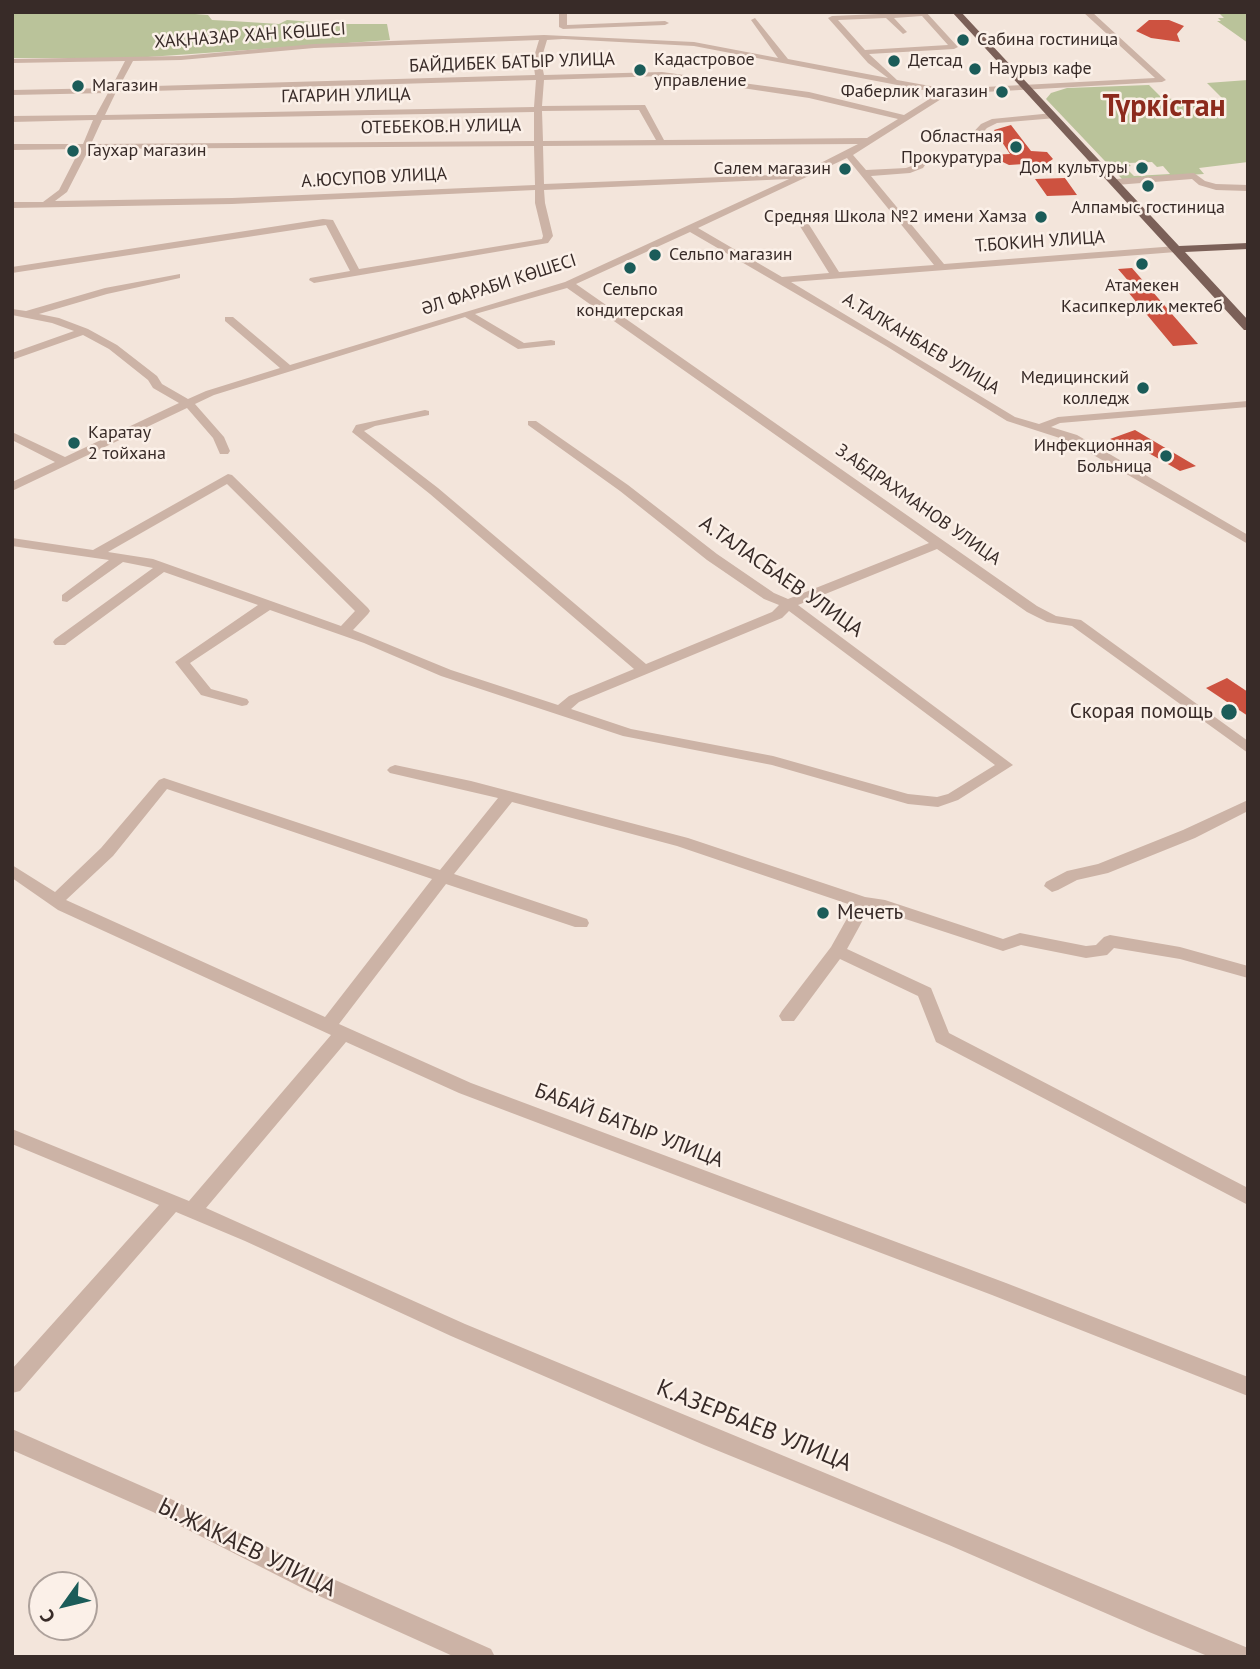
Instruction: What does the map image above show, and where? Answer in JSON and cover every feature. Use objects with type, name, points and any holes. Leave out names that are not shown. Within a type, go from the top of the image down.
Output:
[{"type":"main road","points":[[956,12],[1248,327]]},
{"type":"main road","name":"Т.БОКИН УЛИЦА","points":[[1176,249],[1248,246]]},
{"type":"street","points":[[563,12],[563,32],[665,23]]},
{"type":"street","name":"ӘЛ ФАРАБИ КӨШЕСІ","points":[[12,487],[210,393],[466,313],[569,284],[805,175],[870,141],[947,92],[1162,80],[1087,12]]},
{"type":"street","points":[[864,52],[954,47],[924,13],[832,18],[864,52],[881,70],[899,83]]},
{"type":"street","points":[[888,16],[902,32]]},
{"type":"street","points":[[755,20],[784,60]]},
{"type":"street","name":"ХАҚНАЗАР ХАН КӨШЕСІ","points":[[12,61],[130,59],[544,37],[563,32],[694,44],[947,92]]},
{"type":"street","points":[[314,280],[545,241],[548,236],[539,186],[540,78],[537,60],[544,37]]},
{"type":"street","points":[[457,54],[458,40]]},
{"type":"street","points":[[419,54],[420,42]]},
{"type":"street","points":[[44,205],[62,192],[130,59]]},
{"type":"street","name":"БАЙДИБЕК БАТЫР УЛИЦА","points":[[12,93],[683,75],[754,89],[808,95],[906,118]]},
{"type":"street","points":[[1040,103],[1044,92],[1064,85]]},
{"type":"street","name":"ГАГАРИН УЛИЦА","points":[[12,119],[642,107],[660,141]]},
{"type":"street","points":[[971,138],[984,126],[995,121],[1054,117]]},
{"type":"street","name":"ОТЕБЕКОВ.Н УЛИЦА","points":[[12,147],[539,141],[870,141]]},
{"type":"street","points":[[848,153],[940,267]]},
{"type":"street","points":[[866,173],[906,171],[920,166],[924,160],[939,158]]},
{"type":"street","name":"А.ЮСУПОВ УЛИЦА","points":[[12,205],[232,201],[805,175]]},
{"type":"street","points":[[1116,182],[1194,176],[1202,183],[1216,187],[1248,188]]},
{"type":"street","points":[[736,178],[760,186],[758,197]]},
{"type":"street","points":[[12,270],[330,222],[356,273]]},
{"type":"street","points":[[803,223],[835,274]]},
{"type":"street","name":"А.ТАЛКАНБАЕВ УЛИЦА","points":[[691,228],[1011,419],[1073,438],[1248,540]]},
{"type":"street","name":"Т.БОКИН УЛИЦА","points":[[781,280],[1176,249]]},
{"type":"street","points":[[18,314],[176,276]]},
{"type":"street","name":"З.АБДРАХМАНОВ УЛИЦА","points":[[569,284],[1032,609],[1052,619],[1076,623],[1248,748]]},
{"type":"street","points":[[466,313],[522,347],[551,343]]},
{"type":"street","points":[[18,314],[55,320],[84,331],[113,347],[153,378],[157,386],[189,404],[218,437],[224,451]]},
{"type":"street","points":[[229,319],[287,368]]},
{"type":"street","points":[[12,357],[84,331]]},
{"type":"street","points":[[1040,428],[1058,420],[1248,404]]},
{"type":"street","points":[[425,413],[373,423],[360,427],[358,432],[425,484],[643,669]]},
{"type":"street","name":"А.ТАЛАСБАЕВ УЛИЦА","points":[[532,423],[624,488],[712,558],[769,596],[788,604],[1005,765],[946,800],[938,802],[908,799],[773,761],[628,733],[560,711]]},
{"type":"street","points":[[12,435],[65,462]]},
{"type":"street","points":[[97,553],[228,478],[363,611],[344,631]]},
{"type":"street","points":[[12,542],[122,557],[163,567],[344,631],[446,673],[560,711],[574,699],[777,615],[788,604],[940,543]]},
{"type":"street","points":[[67,598],[122,557]]},
{"type":"street","points":[[60,642],[163,567]]},
{"type":"street","points":[[242,702],[206,692],[182,662],[269,604]]},
{"type":"street","points":[[395,770],[508,796],[682,842],[864,903],[879,904],[1003,945],[1020,939],[1086,952],[1101,951],[1110,940],[1180,953],[1248,972]]},
{"type":"street","points":[[56,900],[79,882],[107,852],[164,783],[580,923]]},
{"type":"street","points":[[192,1210],[336,1029],[442,876],[508,796]]},
{"type":"street","points":[[1052,886],[1073,875],[1102,869],[1152,849],[1248,805]]},
{"type":"street","name":"БАБАЙ БАТЫР УЛИЦА","points":[[12,870],[56,900],[466,1088],[999,1289],[1248,1387]]},
{"type":"street","points":[[788,1016],[837,951],[864,903]]},
{"type":"street","points":[[837,951],[925,992],[942,1037],[1248,1197]]},
{"type":"street","name":"К.АЗЕРБАЕВ УЛИЦА","points":[[12,1136],[252,1235],[458,1330],[712,1438],[957,1536],[1157,1625],[1240,1657]]},
{"type":"street","points":[[12,1384],[173,1202]]},
{"type":"street","name":"Ы.ЖАКАЕВ УЛИЦА","points":[[12,1439],[161,1505],[316,1583],[483,1657]]},
{"type":"green space","points":[[12,12],[169,12],[208,15],[212,20],[279,24],[287,20],[387,24],[390,40],[134,58],[12,58]]},
{"type":"green space","points":[[1218,12],[1248,12],[1248,43],[1217,21],[1221,21],[1218,18],[1224,18]]},
{"type":"green space","points":[[1248,80],[1248,162],[1199,168],[1204,174],[1122,179],[1046,99],[1051,93],[1067,88],[1149,85],[1161,97],[1183,101],[1223,99],[1207,83]],"holes":[[[1152,162],[1157,167],[1163,166],[1170,174],[1134,176],[1125,167],[1131,166],[1128,163]]]},
{"type":"building","points":[[1149,20],[1169,20],[1184,26],[1177,34],[1180,42],[1151,38],[1136,31]]},
{"type":"building","name":"Областная Прокуратура","points":[[1011,125],[1031,151],[1047,152],[1053,159],[1031,174],[1024,164],[1009,165],[988,155],[1010,154],[994,130]]},
{"type":"building","points":[[1065,178],[1077,195],[1047,196],[1035,179]]},
{"type":"building","points":[[1132,268],[1198,344],[1173,346],[1128,292],[1137,291],[1118,269]]},
{"type":"building","name":"Инфекционная Больница","points":[[1135,430],[1196,466],[1180,471],[1131,443],[1122,446],[1110,439]]},
{"type":"building","name":"Скорая помощь","points":[[1227,678],[1248,692],[1248,716],[1206,688]]},
{"type":"place","name":"Сабина гостиница","points":[[963,40]]},
{"type":"place","name":"Детсад","points":[[894,61]]},
{"type":"place","name":"Наурыз кафе","points":[[975,69]]},
{"type":"place","name":"Кадастровое управление","points":[[640,70]]},
{"type":"place","name":"Магазин","points":[[78,86]]},
{"type":"place","name":"Фаберлик магазин","points":[[1002,92]]},
{"type":"place","name":"Областная Прокуратура","points":[[1016,147]]},
{"type":"place","name":"Гаухар магазин","points":[[73,151]]},
{"type":"place","name":"Дом культуры","points":[[1142,168]]},
{"type":"place","name":"Салем магазин","points":[[845,169]]},
{"type":"place","name":"Алпамыс гостиница","points":[[1148,186]]},
{"type":"place","name":"Средняя Школа №2 имени Хамза","points":[[1041,217]]},
{"type":"place","name":"Сельпо магазин","points":[[655,255]]},
{"type":"place","name":"Атамекен Касипкерлик мектеб","points":[[1142,264]]},
{"type":"place","name":"Сельпо кондитерская","points":[[630,268]]},
{"type":"place","name":"Медицинский колледж","points":[[1143,388]]},
{"type":"place","name":"Каратау 2 тойхана","points":[[74,443]]},
{"type":"place","name":"Инфекционная Больница","points":[[1166,456]]},
{"type":"place","name":"Скорая помощь","points":[[1229,712]]},
{"type":"place","name":"Мечеть","points":[[823,913]]},
{"type":"district","name":"Түркістан","points":[[1164,107]]}]
